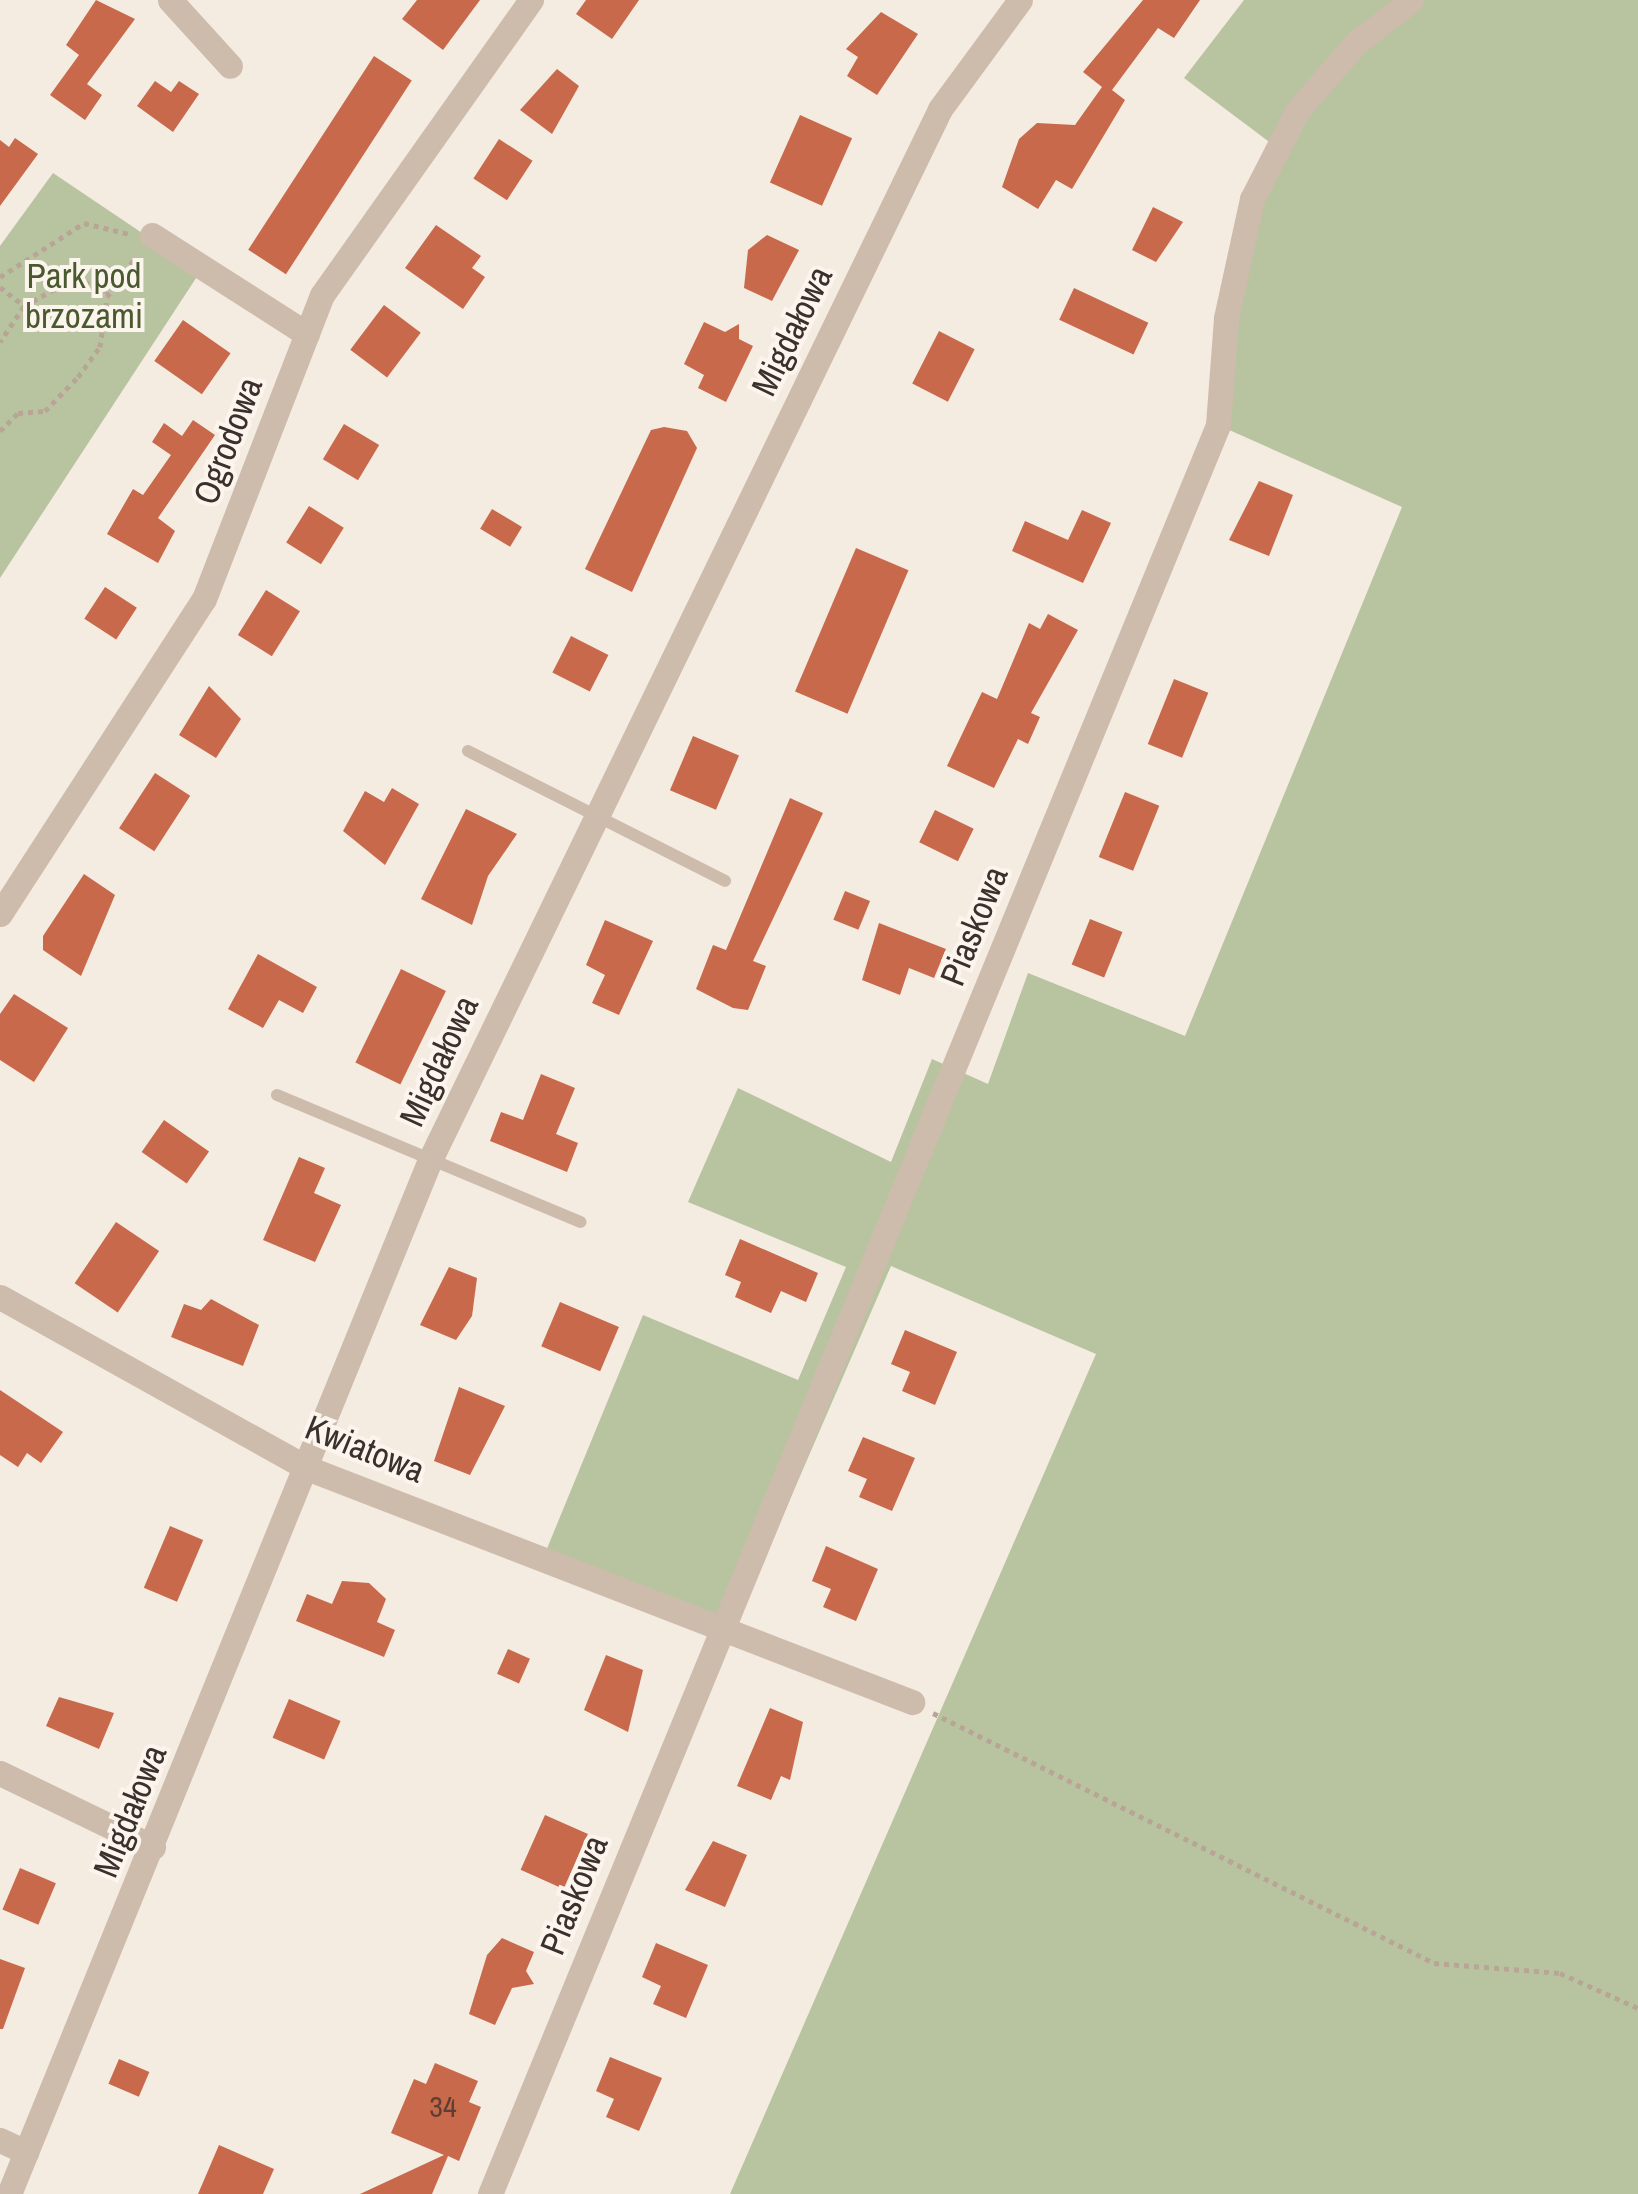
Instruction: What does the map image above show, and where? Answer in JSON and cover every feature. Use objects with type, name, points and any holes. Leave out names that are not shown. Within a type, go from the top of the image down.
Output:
[{"type":"street","points":[[170,0],[230,66]]},
{"type":"street","name":"Ogrodowa","points":[[3,901],[204,598],[322,294],[531,0]]},
{"type":"street","name":"Migdałowa","points":[[9,2194],[431,1159],[594,815],[940,110],[1020,0]]},
{"type":"street","name":"Piaskowa","points":[[490,2194],[1218,424],[1238,243],[1297,111],[1356,43],[1410,0]]},
{"type":"street","points":[[152,235],[308,334]]},
{"type":"street","name":"Kwiatowa","points":[[0,1296],[308,1468],[723,1623]]},
{"type":"street","points":[[723,1623],[912,1702]]},
{"type":"street","points":[[0,1773],[153,1847]]},
{"type":"street","points":[[0,2140],[26,2152]]},
{"type":"lane","points":[[468,751],[725,881]]},
{"type":"lane","points":[[277,1094],[582,1222]]},
{"type":"path","points":[[0,276],[84,222],[152,235],[110,292],[100,346],[78,377],[45,411],[18,412],[0,431]]},
{"type":"path","points":[[0,342],[24,306],[75,278],[110,292]]},
{"type":"path","points":[[0,287],[24,306]]},
{"type":"path","points":[[912,1702],[1434,1963],[1560,1973],[1638,2008]]},
{"type":"green space","points":[[1244,0],[1638,0],[1638,2194],[730,2194],[1096,1354],[891,1266],[729,1640],[539,1568],[643,1315],[798,1380],[846,1267],[688,1202],[738,1088],[891,1162],[932,1059],[988,1084],[1028,973],[1185,1036],[1402,507],[1218,425],[1226,318],[1276,147],[1184,78]]},
{"type":"green space","name":"Park pod brzozami","points":[[53,173],[200,272],[0,578],[0,246]]},
{"type":"building","points":[[96,0],[135,19],[87,84],[102,95],[85,120],[50,95],[79,55],[66,45]]},
{"type":"building","points":[[417,0],[480,0],[443,50],[402,19]]},
{"type":"building","points":[[586,0],[639,0],[612,39],[576,14]]},
{"type":"building","points":[[1143,0],[1200,0],[1174,38],[1158,28],[1112,90],[1125,100],[1072,189],[1056,180],[1038,209],[1002,187],[1019,139],[1037,123],[1075,125],[1102,87],[1083,72]]},
{"type":"building","points":[[881,12],[918,34],[877,95],[847,76],[858,57],[846,49]]},
{"type":"building","points":[[374,56],[412,81],[286,274],[248,250]]},
{"type":"building","points":[[557,69],[579,86],[552,134],[520,110]]},
{"type":"building","points":[[155,81],[171,92],[179,81],[199,94],[173,132],[137,106]]},
{"type":"building","points":[[800,115],[852,138],[822,206],[770,183]]},
{"type":"building","points":[[15,138],[38,154],[0,206],[0,140],[9,147]]},
{"type":"building","points":[[499,139],[533,161],[507,200],[473,178]]},
{"type":"building","points":[[1153,207],[1183,222],[1156,262],[1132,250]]},
{"type":"building","points":[[436,225],[481,256],[472,268],[485,277],[463,309],[405,268]]},
{"type":"building","points":[[767,235],[799,250],[772,301],[744,288],[748,250]]},
{"type":"building","points":[[1074,288],[1148,323],[1134,354],[1059,320]]},
{"type":"building","points":[[384,305],[421,333],[387,377],[350,350]]},
{"type":"building","points":[[183,320],[231,353],[202,394],[154,361]]},
{"type":"building","points":[[704,322],[725,332],[739,324],[739,339],[753,346],[726,402],[698,388],[704,375],[684,364]]},
{"type":"building","points":[[939,331],[975,349],[948,402],[912,384]]},
{"type":"building","points":[[193,420],[215,435],[158,518],[175,531],[158,563],[107,534],[133,489],[143,495],[171,455],[152,442],[164,423],[182,436]]},
{"type":"building","points":[[344,424],[379,445],[358,480],[323,459]]},
{"type":"building","points":[[664,427],[687,431],[697,448],[632,592],[585,569],[651,430]]},
{"type":"building","points":[[1259,481],[1293,495],[1269,556],[1229,540]]},
{"type":"building","points":[[309,506],[344,528],[321,564],[286,542]]},
{"type":"building","points":[[492,509],[522,527],[510,547],[480,529]]},
{"type":"building","points":[[1082,510],[1111,523],[1083,583],[1012,551],[1025,521],[1068,540]]},
{"type":"building","points":[[856,548],[908,570],[848,714],[795,692]]},
{"type":"building","points":[[105,587],[137,608],[116,640],[84,619]]},
{"type":"building","points":[[266,590],[300,611],[272,656],[238,635]]},
{"type":"building","points":[[1048,614],[1078,630],[1031,713],[1040,717],[1028,744],[1018,739],[994,788],[947,766],[982,692],[997,699],[1029,623],[1040,629]]},
{"type":"building","points":[[571,636],[608,655],[590,692],[552,673]]},
{"type":"building","points":[[1174,679],[1208,693],[1182,758],[1148,744]]},
{"type":"building","points":[[209,686],[241,719],[216,758],[179,735]]},
{"type":"building","points":[[693,736],[739,756],[716,810],[670,790]]},
{"type":"building","points":[[155,773],[190,796],[154,851],[119,828]]},
{"type":"building","points":[[392,788],[419,804],[385,865],[343,831],[365,791],[384,802]]},
{"type":"building","points":[[1125,792],[1159,806],[1133,871],[1099,857]]},
{"type":"building","points":[[790,798],[823,813],[753,961],[766,966],[748,1010],[733,1008],[696,989],[713,945],[726,950]]},
{"type":"building","points":[[466,809],[517,834],[488,876],[472,925],[421,899]]},
{"type":"building","points":[[935,810],[974,829],[958,861],[919,842]]},
{"type":"building","points":[[84,874],[115,895],[81,976],[43,950],[43,936]]},
{"type":"building","points":[[845,891],[870,901],[858,930],[833,920]]},
{"type":"building","points":[[1090,919],[1122,932],[1104,978],[1072,964]]},
{"type":"building","points":[[605,920],[653,941],[619,1015],[592,1003],[605,975],[586,965]]},
{"type":"building","points":[[879,923],[946,949],[934,978],[909,968],[900,995],[862,980]]},
{"type":"building","points":[[258,954],[317,987],[303,1013],[279,1000],[263,1028],[228,1009]]},
{"type":"building","points":[[401,969],[446,991],[400,1084],[355,1062]]},
{"type":"building","points":[[14,994],[68,1028],[34,1082],[0,1060],[0,1014]]},
{"type":"building","points":[[541,1074],[575,1088],[556,1134],[578,1143],[567,1172],[490,1141],[501,1112],[523,1120]]},
{"type":"building","points":[[164,1120],[209,1152],[187,1183],[142,1152]]},
{"type":"building","points":[[299,1157],[325,1168],[314,1193],[341,1205],[315,1262],[263,1240]]},
{"type":"building","points":[[116,1222],[159,1251],[118,1312],[75,1283]]},
{"type":"building","points":[[740,1239],[818,1273],[806,1302],[781,1291],[771,1313],[735,1297],[741,1282],[725,1275]]},
{"type":"building","points":[[449,1267],[477,1278],[472,1316],[456,1340],[420,1325]]},
{"type":"building","points":[[211,1299],[259,1325],[243,1366],[171,1337],[184,1304],[201,1310]]},
{"type":"building","points":[[560,1302],[619,1327],[600,1371],[541,1346]]},
{"type":"building","points":[[905,1330],[957,1352],[935,1405],[902,1391],[910,1372],[891,1364]]},
{"type":"building","points":[[459,1387],[505,1406],[470,1475],[434,1461]]},
{"type":"building","points":[[0,1390],[63,1432],[41,1463],[27,1453],[18,1467],[0,1455]]},
{"type":"building","points":[[863,1437],[915,1458],[892,1511],[859,1497],[867,1479],[848,1471]]},
{"type":"building","points":[[170,1526],[203,1540],[177,1602],[144,1588]]},
{"type":"building","points":[[826,1546],[878,1569],[856,1621],[823,1607],[831,1589],[812,1581]]},
{"type":"building","points":[[342,1581],[369,1583],[386,1599],[377,1622],[395,1630],[384,1657],[296,1621],[307,1594],[332,1604]]},
{"type":"building","points":[[508,1649],[530,1659],[519,1683],[497,1674]]},
{"type":"building","points":[[606,1655],[643,1670],[628,1732],[584,1710]]},
{"type":"building","points":[[59,1697],[114,1713],[99,1749],[46,1726]]},
{"type":"building","points":[[289,1699],[341,1721],[324,1760],[273,1738]]},
{"type":"building","points":[[770,1708],[803,1722],[790,1780],[781,1776],[771,1800],[737,1786]]},
{"type":"building","points":[[545,1815],[588,1834],[564,1889],[521,1870]]},
{"type":"building","points":[[713,1841],[747,1855],[725,1907],[685,1890]]},
{"type":"building","points":[[20,1868],[56,1883],[38,1925],[2,1909]]},
{"type":"building","points":[[502,1938],[534,1952],[526,1971],[534,1984],[512,1988],[495,2025],[469,2014],[487,1955]]},
{"type":"building","points":[[656,1943],[708,1965],[686,2018],[653,2004],[661,1986],[642,1977]]},
{"type":"building","points":[[0,1959],[25,1968],[3,2029],[0,2029]]},
{"type":"building","points":[[610,2057],[662,2078],[639,2131],[606,2117],[614,2099],[596,2091]]},
{"type":"building","points":[[119,2059],[149,2072],[139,2097],[108,2084]]},
{"type":"building","points":[[435,2063],[478,2081],[469,2102],[481,2107],[459,2161],[448,2156],[432,2194],[360,2194],[444,2155],[391,2133],[414,2079],[426,2084]]},
{"type":"building","points":[[219,2145],[274,2169],[263,2194],[198,2194]]}]
